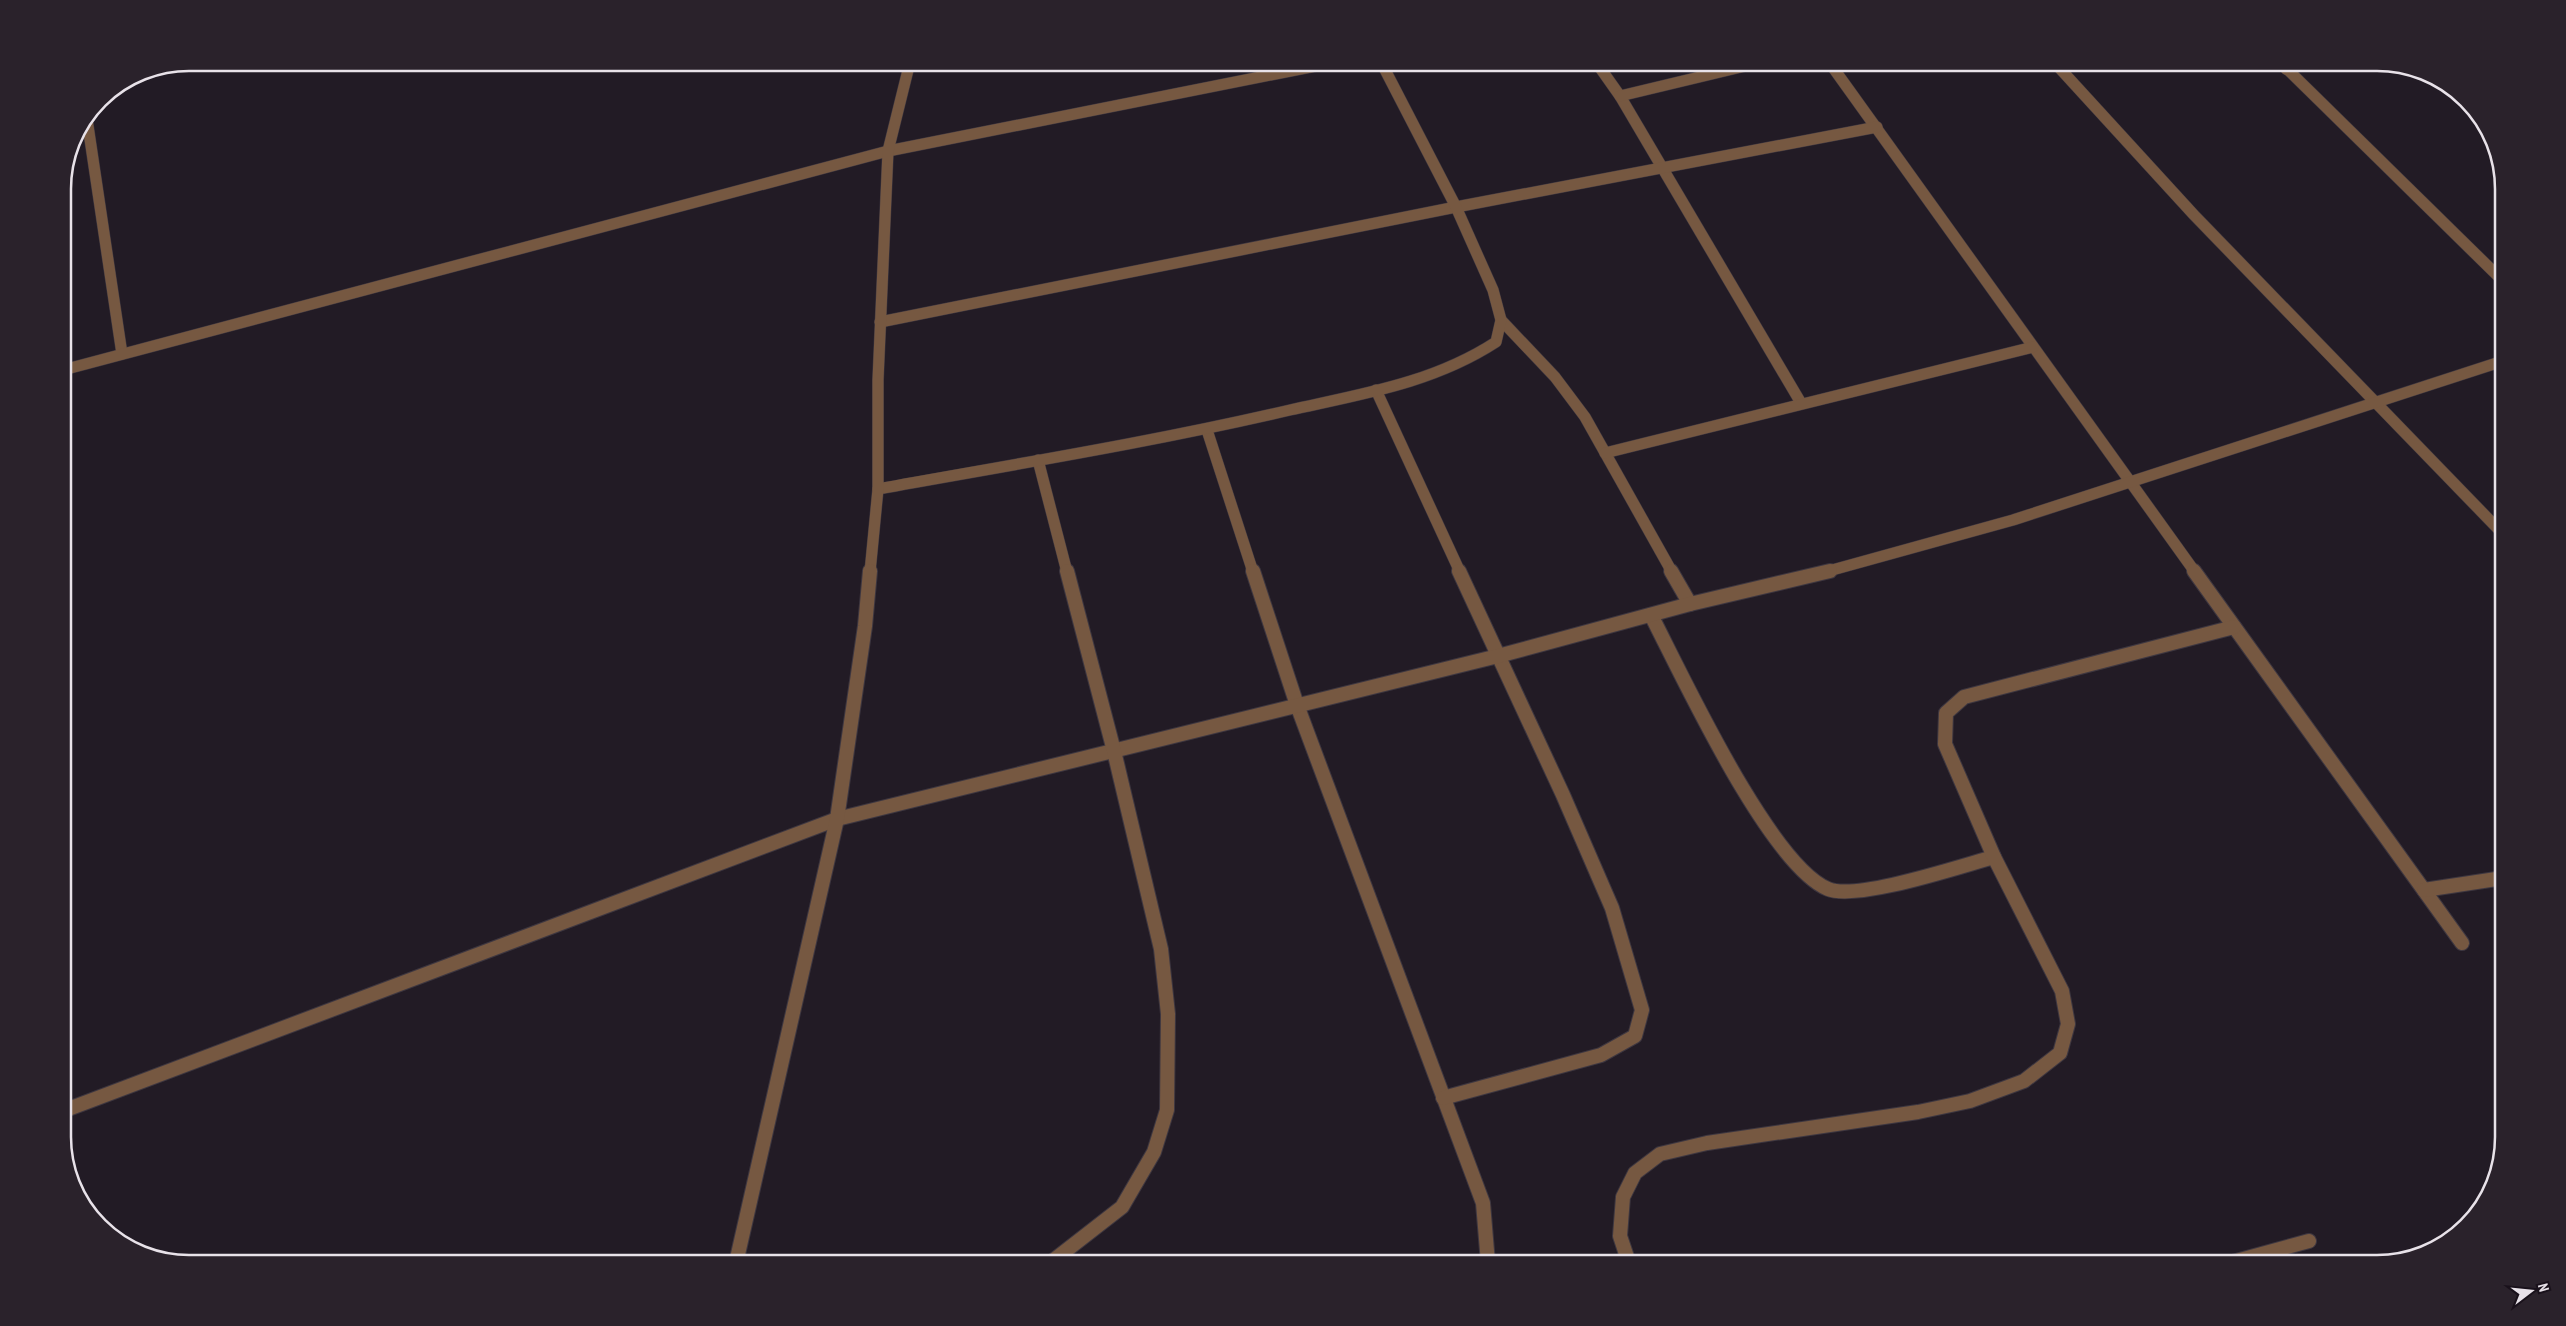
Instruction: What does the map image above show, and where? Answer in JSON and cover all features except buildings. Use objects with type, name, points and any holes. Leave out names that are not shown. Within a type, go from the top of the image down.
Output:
[{"type":"street","points":[[72,368],[888,151],[1288,71]]},
{"type":"street","points":[[878,489],[1208,430],[1430,378],[1474,358],[1496,342],[1501,320],[1493,290],[1456,207],[1386,71]]},
{"type":"street","points":[[1603,71],[1620,96],[1802,403]]},
{"type":"street","points":[[1620,96],[1723,71]]},
{"type":"street","points":[[1836,71],[2462,944]]},
{"type":"street","points":[[2062,71],[2194,215],[2494,525]]},
{"type":"street","points":[[2288,71],[2494,273]]},
{"type":"street","points":[[738,1255],[837,819],[865,626],[878,489],[880,322],[888,151],[908,72]]},
{"type":"street","points":[[880,322],[1456,207],[1877,127]]},
{"type":"street","points":[[88,128],[122,354]]},
{"type":"street","points":[[1501,320],[1555,377],[1585,417],[1690,604]]},
{"type":"street","points":[[1605,453],[2033,347]]},
{"type":"street","points":[[72,1108],[837,819],[1498,656],[1690,604],[1858,563],[2013,520],[2375,401],[2494,365]]},
{"type":"street","points":[[1376,390],[1563,795],[1612,908],[1642,1010],[1635,1036],[1601,1055],[1443,1098]]},
{"type":"street","points":[[1208,430],[1297,705],[1483,1203],[1487,1255]]},
{"type":"street","points":[[1038,460],[1114,751],[1161,949],[1168,1014],[1167,1110],[1154,1152],[1122,1207],[1061,1255]]},
{"type":"street","points":[[1651,615],[1736,774],[1767,824],[1797,866],[1828,890],[1856,891],[1994,857]]},
{"type":"street","points":[[1626,1255],[1620,1236],[1623,1197],[1635,1172],[1660,1154],[1707,1143],[1918,1112],[1970,1100],[2024,1081],[2060,1053],[2068,1024],[2062,991],[1994,857],[1945,744],[1946,713],[1964,697],[2234,626]]},
{"type":"street","points":[[2424,890],[2495,879]]},
{"type":"street","points":[[2260,1255],[2309,1241]]}]
